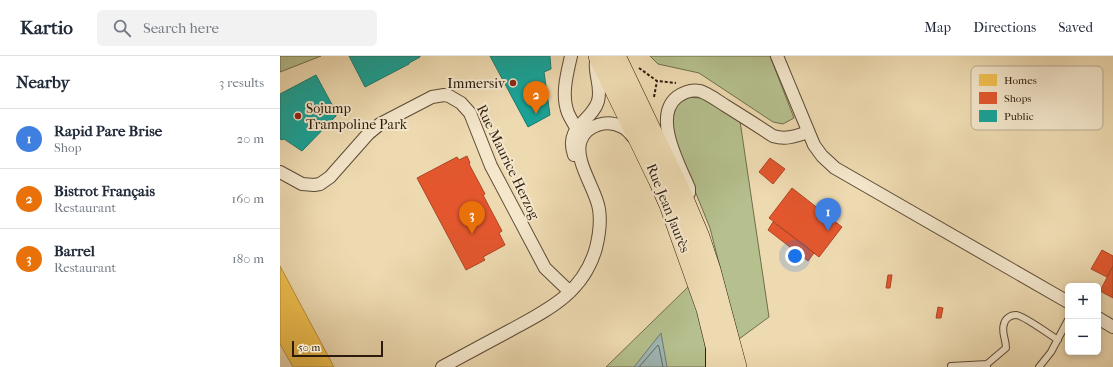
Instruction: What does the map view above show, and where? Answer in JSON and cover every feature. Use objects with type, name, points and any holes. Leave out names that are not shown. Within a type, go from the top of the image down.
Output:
[{"type":"main road","name":"Rue Jean Jaurès","points":[[597,56],[658,180],[681,236],[706,309],[718,360]]},
{"type":"main road","name":"Rue Jean Jaurès","points":[[616,56],[688,208],[711,270],[736,367]]},
{"type":"street","points":[[442,367],[546,311],[558,303],[570,292],[586,273],[593,259],[598,241],[600,220],[598,203],[580,158],[579,133],[568,113],[566,106],[566,79],[571,56]]},
{"type":"street","points":[[579,133],[599,100],[600,90],[595,66],[597,56]]},
{"type":"street","points":[[777,56],[814,145],[822,156],[835,168],[1065,300]]},
{"type":"street","points":[[688,208],[689,188],[674,154],[667,130],[669,107],[674,99],[682,93],[691,90],[699,91],[712,97],[773,136],[787,138],[808,132]]},
{"type":"street","name":"Rue Maurice Herzog","points":[[280,172],[302,184],[320,184],[330,177],[368,134],[380,124],[432,97],[444,95],[449,96],[461,103],[470,113],[491,166],[545,268],[570,292]]},
{"type":"street","points":[[579,133],[607,123],[622,127],[642,146]]},
{"type":"street","points":[[1100,319],[1113,327]]},
{"type":"lane","points":[[952,366],[987,365],[1006,348],[1006,341],[1003,332],[1004,322],[1010,316],[1016,315],[1024,318],[1058,340]]},
{"type":"lane","points":[[1039,367],[1051,352],[1065,326]]},
{"type":"path","points":[[639,67],[656,81]]},
{"type":"green space","points":[[280,56],[321,56],[280,72]]},
{"type":"green space","points":[[650,56],[770,56],[794,118],[783,124],[773,122],[699,73],[658,64]]},
{"type":"green space","points":[[686,97],[700,98],[711,102],[740,121],[769,317],[739,339],[710,228],[672,134],[673,113]]},
{"type":"green space","points":[[690,285],[703,329],[708,367],[606,367]]},
{"type":"water","points":[[661,333],[667,367],[634,367]]},
{"type":"building: Homes","points":[[280,266],[334,367],[293,367],[280,344]]},
{"type":"building: Shops","points":[[467,156],[470,163],[469,164],[485,194],[483,195],[502,231],[499,233],[505,245],[483,257],[485,260],[466,270],[417,178],[457,157],[459,160]]},
{"type":"building: Shops","points":[[770,158],[785,169],[773,184],[759,172]]},
{"type":"building: Shops","points":[[792,188],[842,227],[819,257],[769,218]]},
{"type":"building: Shops","points":[[773,222],[814,253],[808,261],[768,230]]},
{"type":"building: Shops","points":[[1102,250],[1113,256],[1113,266],[1107,277],[1091,269]]},
{"type":"building: Shops","points":[[1113,266],[1113,298],[1101,292]]},
{"type":"building: Shops","points":[[888,275],[892,275],[890,288],[886,288]]},
{"type":"building: Shops","points":[[938,307],[943,308],[941,318],[936,318]]},
{"type":"building: Public","points":[[349,56],[420,56],[420,57],[365,87]]},
{"type":"building: Public","points":[[490,56],[550,56],[551,69],[544,72],[550,115],[528,127]]},
{"type":"building: Public","points":[[316,75],[336,112],[336,116],[302,151],[284,139],[281,140],[280,138],[280,94]]},
{"type":"place","name":"Immersiv","points":[[513,83]]},
{"type":"place","name":"Bistrot Français","points":[[536,114]]},
{"type":"place","name":"Sojump Trampoline Park","points":[[298,116]]},
{"type":"place","name":"Rapid Pare Brise","points":[[828,231]]},
{"type":"place","name":"Barrel","points":[[472,234]]}]
